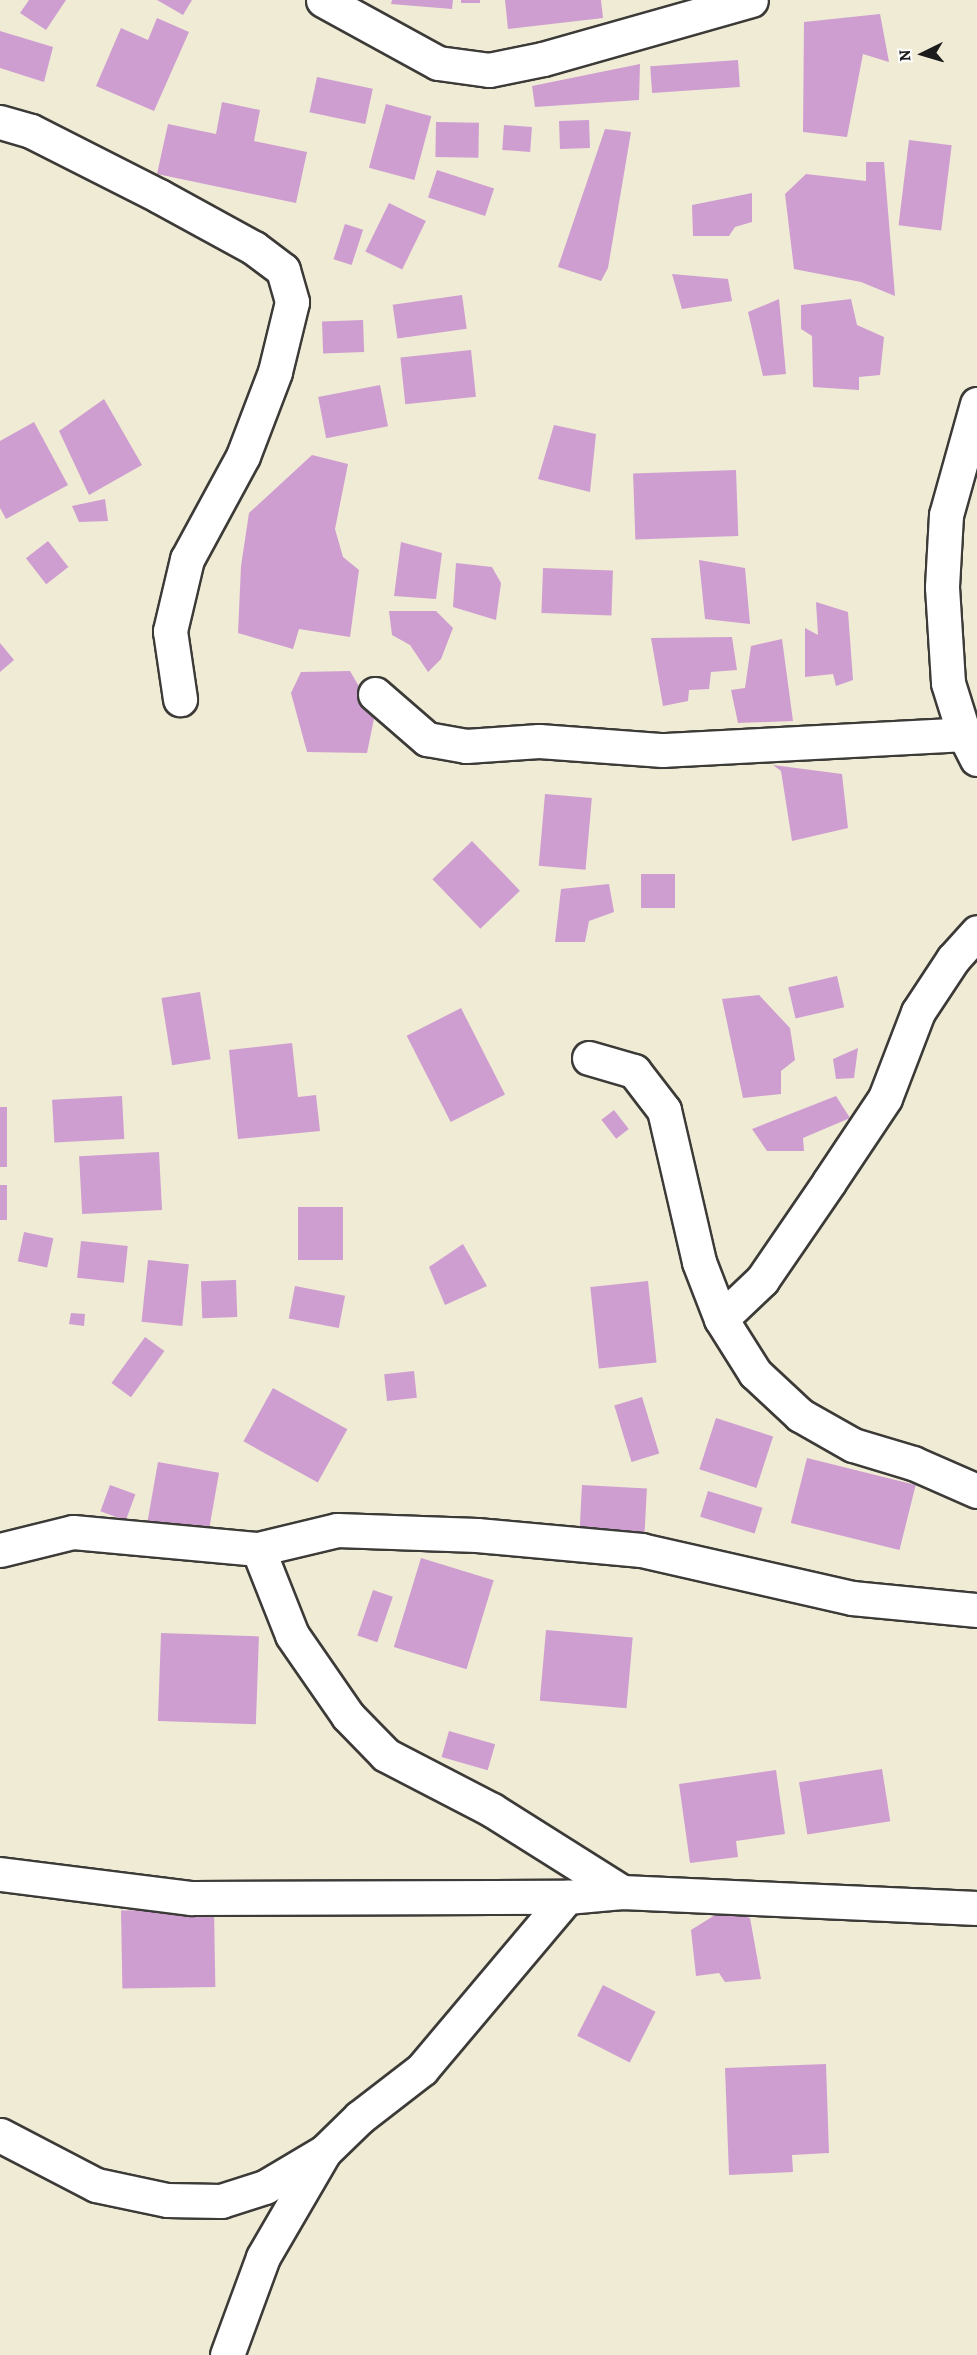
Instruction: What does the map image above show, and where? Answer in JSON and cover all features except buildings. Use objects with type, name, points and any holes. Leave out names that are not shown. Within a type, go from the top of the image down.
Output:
[{"type":"street","points":[[323,0],[438,63],[489,70],[543,59],[751,0]]},
{"type":"street","points":[[0,122],[32,131],[254,248],[282,270],[292,302],[275,372],[243,456],[187,559],[170,631],[180,699]]},
{"type":"street","points":[[375,694],[426,739],[466,746],[539,741],[663,750],[970,746],[948,683],[942,587],[946,515],[977,404]]},
{"type":"street","points":[[721,1319],[762,1280],[885,1098],[918,1012],[954,959],[977,932]]},
{"type":"street","points":[[589,1058],[634,1071],[664,1110],[699,1262],[721,1319],[754,1373],[800,1414],[853,1445],[913,1463],[977,1491]]},
{"type":"street","points":[[0,1550],[73,1532],[258,1549],[337,1530],[477,1535],[641,1550],[852,1598],[977,1610]]},
{"type":"street","points":[[258,1549],[292,1635],[348,1716],[386,1755],[492,1810],[622,1892]]},
{"type":"street","points":[[0,1874],[191,1898],[567,1897],[622,1892],[977,1908]]},
{"type":"street","points":[[0,2135],[96,2185],[167,2200],[220,2200],[265,2187],[324,2152],[360,2117],[422,2069],[567,1897]]},
{"type":"street","points":[[227,2355],[263,2257],[324,2152]]}]
